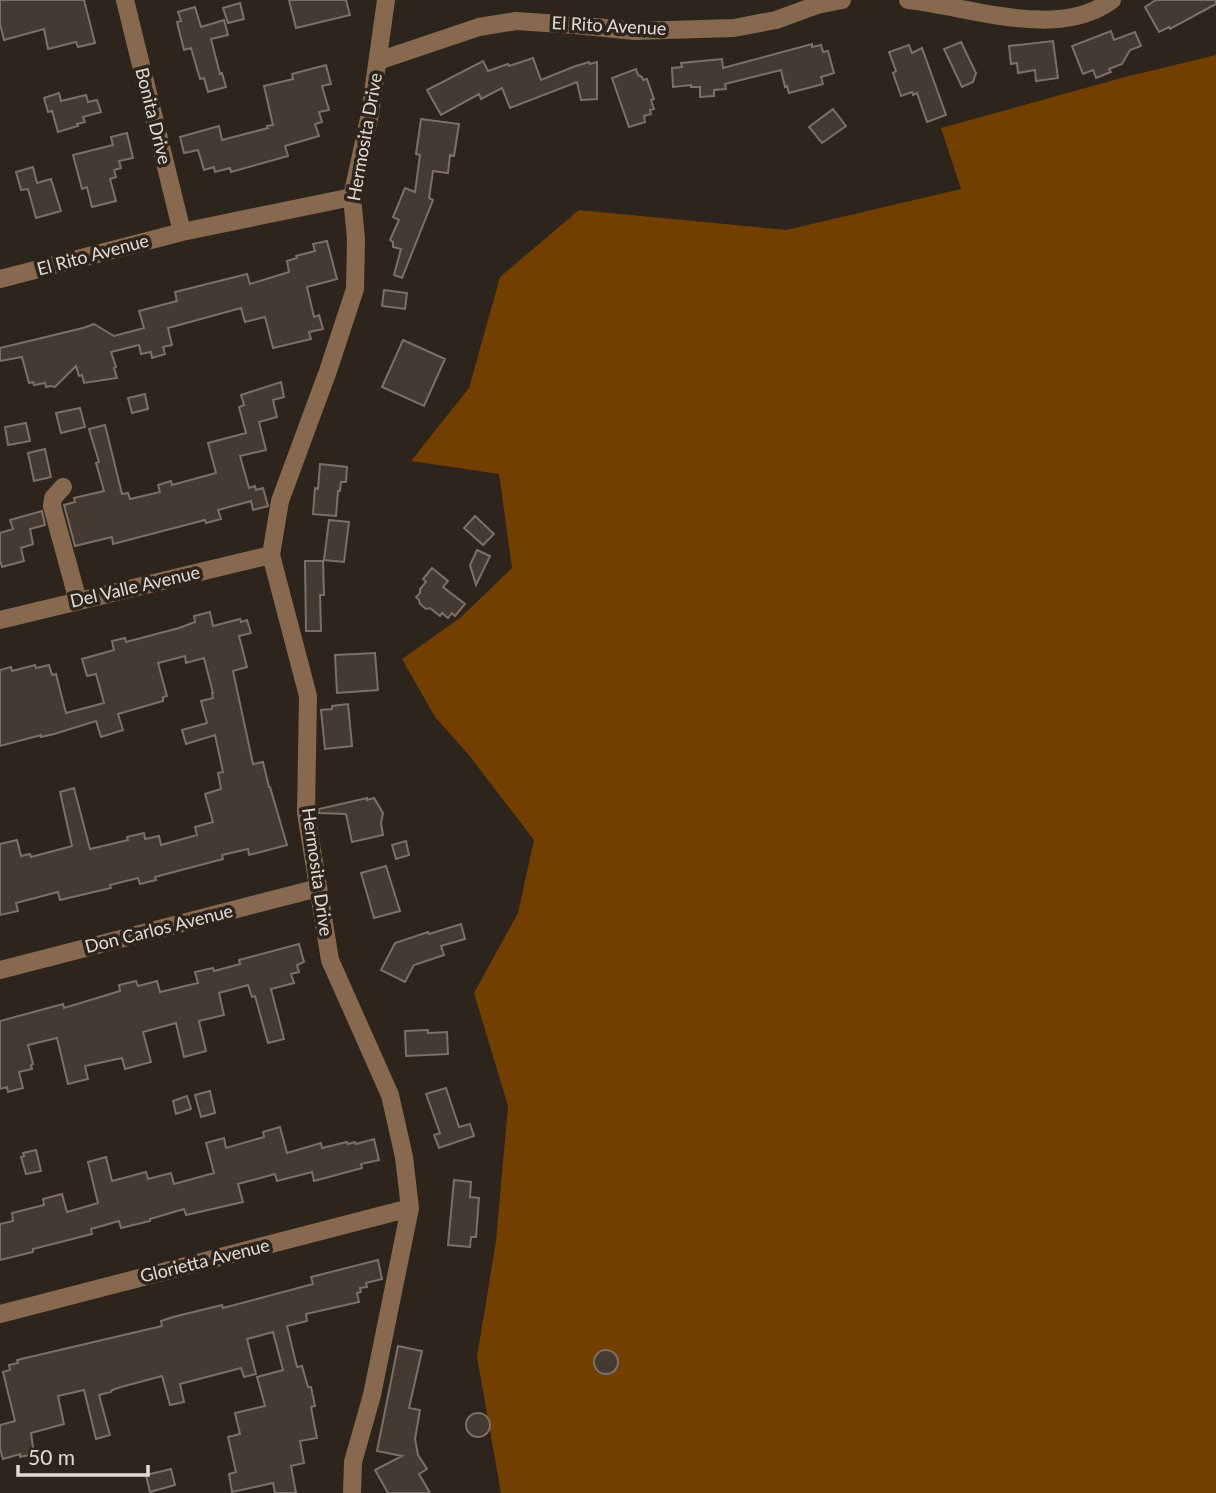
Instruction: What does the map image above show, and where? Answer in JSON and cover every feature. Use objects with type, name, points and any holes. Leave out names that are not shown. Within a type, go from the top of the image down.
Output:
[{"type":"street","name":"Bonita Drive","points":[[125,0],[181,232]]},
{"type":"street","name":"Hermosita Drive","points":[[352,1493],[353,1462],[372,1395],[410,1208],[404,1157],[390,1095],[330,960],[306,813],[308,696],[271,555],[279,501],[328,371],[355,289],[356,239],[352,197],[370,114],[386,0]]},
{"type":"street","name":"El Rito Avenue","points":[[378,61],[479,27],[516,21],[635,31],[734,28],[776,20],[817,5],[842,0]]},
{"type":"street","points":[[908,0],[1039,20],[1065,19],[1102,7],[1112,0]]},
{"type":"street","name":"El Rito Avenue","points":[[0,279],[181,232],[352,197]]},
{"type":"street","points":[[63,487],[53,498],[52,506],[78,601]]},
{"type":"street","name":"Del Valle Avenue","points":[[0,620],[271,555]]},
{"type":"street","name":"Don Carlos Avenue","points":[[0,970],[318,888]]},
{"type":"street","name":"Glorietta Avenue","points":[[0,1314],[410,1208]]},
{"type":"shaded area","points":[[1216,55],[1216,1493],[501,1493],[477,1357],[496,1241],[508,1106],[474,993],[518,913],[534,840],[468,754],[435,717],[402,659],[460,618],[512,568],[499,474],[411,461],[469,388],[500,277],[579,210],[786,230],[961,189],[941,128]]},
{"type":"building","points":[[0,0],[84,0],[95,43],[78,47],[76,42],[48,49],[44,29],[4,40],[0,24]]},
{"type":"building","points":[[289,0],[346,0],[350,15],[296,28]]},
{"type":"building","points":[[1156,0],[1216,0],[1216,4],[1170,29],[1169,27],[1159,32],[1145,7]]},
{"type":"building","points":[[240,3],[244,19],[228,23],[223,8]]},
{"type":"building","points":[[195,7],[201,27],[224,20],[228,35],[211,39],[226,87],[208,92],[204,78],[200,79],[191,48],[184,50],[177,22],[181,21],[178,12]]},
{"type":"building","points":[[1111,31],[1114,40],[1135,32],[1141,46],[1130,50],[1122,64],[1109,69],[1111,72],[1096,78],[1093,70],[1083,74],[1072,46]]},
{"type":"building","points":[[1053,41],[1058,78],[1036,81],[1035,70],[1018,73],[1017,63],[1011,64],[1009,46]]},
{"type":"building","points":[[961,42],[976,73],[973,82],[962,87],[944,49]]},
{"type":"building","points":[[812,44],[812,47],[821,45],[823,52],[828,51],[834,73],[821,77],[823,84],[789,93],[781,70],[725,84],[726,89],[714,90],[714,96],[700,97],[700,87],[691,85],[673,87],[672,68],[682,67],[681,63],[722,59],[723,68]]},
{"type":"building","points":[[909,45],[912,53],[922,48],[946,115],[927,122],[917,93],[901,96],[889,52]]},
{"type":"building","points":[[533,58],[541,80],[573,67],[597,62],[597,99],[581,100],[577,82],[510,108],[502,88],[481,99],[479,94],[441,115],[427,90],[483,61],[488,71]]},
{"type":"building","points":[[326,65],[331,84],[322,86],[329,110],[319,112],[322,122],[315,124],[319,136],[285,146],[288,156],[231,172],[230,168],[215,172],[214,167],[204,170],[198,150],[184,153],[180,137],[219,126],[222,140],[273,125],[264,86],[293,79],[292,74]]},
{"type":"building","points":[[636,69],[643,80],[647,79],[654,99],[651,100],[654,109],[650,110],[651,114],[644,116],[645,122],[629,127],[612,78]]},
{"type":"building","points":[[59,93],[61,101],[86,95],[88,102],[97,100],[101,112],[83,117],[85,122],[58,132],[52,111],[48,112],[44,98]]},
{"type":"building","points":[[833,109],[846,126],[822,143],[809,127]]},
{"type":"building","points":[[421,119],[459,124],[454,156],[450,155],[448,173],[433,171],[429,198],[433,200],[402,278],[394,275],[401,249],[393,247],[390,240],[399,220],[393,217],[405,188],[415,192],[420,155],[416,154]]},
{"type":"building","points":[[127,133],[133,158],[119,161],[121,168],[114,170],[116,177],[110,179],[116,201],[92,207],[87,187],[82,189],[73,155],[113,145],[111,137]]},
{"type":"building","points":[[33,167],[37,183],[51,179],[61,211],[36,218],[28,189],[21,190],[16,172]]},
{"type":"building","points":[[327,241],[337,279],[307,287],[314,317],[319,315],[323,329],[309,332],[311,339],[273,348],[265,317],[245,322],[241,308],[168,328],[172,345],[163,347],[165,354],[152,358],[151,352],[141,354],[139,345],[111,352],[117,378],[84,383],[76,366],[55,387],[46,387],[45,383],[29,383],[22,357],[0,361],[0,348],[94,324],[114,336],[144,328],[139,311],[177,301],[175,292],[247,274],[250,284],[289,272],[287,261],[315,251],[313,244]]},
{"type":"building","points":[[384,290],[407,293],[405,309],[382,306]]},
{"type":"building","points":[[403,340],[445,359],[424,406],[382,387]]},
{"type":"building","points":[[281,382],[284,397],[273,400],[277,417],[259,422],[266,450],[240,456],[249,488],[263,488],[268,506],[253,510],[251,501],[218,510],[221,519],[206,523],[205,520],[113,544],[112,537],[75,546],[64,505],[75,502],[74,498],[104,491],[89,429],[105,425],[122,494],[128,493],[130,499],[160,492],[158,485],[171,481],[172,485],[216,473],[208,443],[246,433],[239,407],[244,405],[241,395]]},
{"type":"building","points":[[145,394],[148,409],[132,413],[128,398]]},
{"type":"building","points":[[80,408],[85,427],[61,433],[56,413]]},
{"type":"building","points":[[26,423],[30,441],[8,445],[5,427]]},
{"type":"building","points":[[45,449],[51,477],[34,481],[28,453]]},
{"type":"building","points":[[320,464],[347,467],[346,482],[341,482],[338,491],[336,516],[313,514]]},
{"type":"building","points":[[42,511],[45,525],[30,529],[33,544],[21,548],[24,561],[2,567],[0,533],[13,529],[10,520]]},
{"type":"building","points":[[475,516],[494,534],[483,545],[464,528]]},
{"type":"building","points":[[329,520],[349,522],[344,562],[324,560]]},
{"type":"building","points":[[477,550],[490,556],[476,585],[470,565]]},
{"type":"building","points":[[305,561],[323,561],[321,631],[306,631]]},
{"type":"building","points":[[432,568],[448,581],[443,587],[465,604],[455,616],[452,613],[448,618],[442,613],[440,616],[430,608],[426,609],[416,597],[426,582],[423,579]]},
{"type":"building","points":[[210,612],[213,626],[240,619],[241,622],[247,620],[251,633],[239,636],[247,667],[233,671],[253,764],[263,762],[287,845],[249,855],[248,849],[222,855],[223,859],[155,877],[156,880],[140,884],[138,878],[110,885],[111,888],[60,900],[58,892],[16,903],[18,911],[0,915],[0,844],[17,840],[21,856],[30,854],[31,857],[72,846],[60,792],[74,788],[90,849],[128,840],[127,837],[144,833],[145,839],[159,836],[161,845],[197,835],[195,827],[213,822],[205,794],[221,789],[218,773],[223,772],[215,735],[186,744],[182,730],[207,723],[201,701],[213,698],[213,693],[204,658],[186,663],[185,656],[158,663],[167,696],[163,697],[163,701],[118,714],[123,730],[101,737],[96,721],[0,746],[0,670],[11,667],[12,671],[35,665],[36,668],[49,665],[52,675],[56,674],[66,713],[104,703],[96,674],[87,676],[82,659],[114,650],[112,641],[125,638],[126,642],[179,628],[195,622],[194,616]]},
{"type":"building","points":[[375,653],[378,690],[337,693],[335,655]]},
{"type":"building","points":[[348,704],[352,746],[325,749],[321,710]]},
{"type":"building","points":[[374,798],[383,813],[383,835],[352,842],[346,814],[319,813],[319,809]]},
{"type":"building","points":[[406,841],[409,855],[396,859],[392,845]]},
{"type":"building","points":[[386,866],[400,911],[374,918],[361,873]]},
{"type":"building","points":[[461,924],[465,939],[441,946],[444,955],[414,965],[405,982],[381,970],[395,943]]},
{"type":"building","points":[[299,944],[304,962],[297,965],[299,972],[291,974],[294,983],[271,989],[284,1039],[268,1043],[255,996],[252,997],[248,985],[219,993],[224,1015],[199,1021],[206,1051],[184,1057],[176,1023],[143,1032],[151,1062],[125,1069],[122,1058],[85,1066],[88,1079],[68,1084],[57,1038],[28,1045],[33,1064],[32,1069],[19,1072],[23,1088],[8,1092],[7,1087],[0,1089],[0,1021],[63,1004],[64,1008],[120,991],[119,985],[136,981],[138,986],[157,981],[160,992],[198,983],[195,972],[213,968],[214,971],[240,964],[239,960]]},
{"type":"building","points":[[428,1030],[428,1033],[447,1032],[448,1054],[406,1056],[405,1031]]},
{"type":"building","points":[[446,1088],[459,1127],[470,1124],[474,1136],[439,1148],[434,1135],[440,1133],[426,1094]]},
{"type":"building","points":[[210,1091],[215,1113],[201,1117],[195,1095]]},
{"type":"building","points":[[187,1096],[191,1109],[176,1114],[173,1101]]},
{"type":"building","points":[[280,1127],[287,1153],[321,1143],[322,1148],[374,1139],[379,1160],[361,1164],[362,1168],[314,1181],[312,1172],[277,1181],[275,1174],[238,1184],[243,1202],[186,1215],[184,1209],[121,1228],[119,1221],[91,1229],[92,1234],[0,1260],[0,1224],[13,1221],[12,1213],[44,1205],[43,1199],[62,1194],[67,1212],[98,1203],[88,1162],[106,1157],[112,1181],[146,1172],[148,1179],[171,1173],[174,1184],[214,1173],[206,1143],[224,1138],[226,1148],[264,1137],[263,1132]]},
{"type":"building","points":[[36,1150],[41,1171],[26,1174],[21,1157],[24,1156],[23,1153]]},
{"type":"building","points":[[454,1180],[471,1182],[470,1197],[479,1198],[476,1237],[471,1237],[470,1247],[448,1245]]},
{"type":"building","points":[[378,1260],[382,1279],[366,1283],[367,1287],[360,1288],[361,1292],[357,1293],[359,1302],[306,1314],[307,1321],[287,1326],[297,1367],[302,1366],[308,1387],[311,1387],[315,1406],[311,1407],[317,1438],[300,1441],[304,1463],[291,1466],[296,1493],[275,1493],[273,1483],[232,1492],[229,1474],[236,1472],[228,1437],[240,1434],[235,1413],[265,1406],[257,1377],[283,1370],[273,1332],[247,1339],[256,1374],[244,1377],[241,1368],[180,1384],[184,1402],[170,1405],[162,1376],[99,1395],[110,1435],[96,1439],[84,1390],[58,1396],[64,1424],[31,1433],[34,1454],[20,1457],[20,1454],[3,1459],[0,1449],[0,1425],[15,1421],[3,1372],[10,1370],[9,1365],[18,1363],[17,1360],[162,1326],[161,1321],[173,1317],[222,1305],[223,1308],[313,1284],[311,1277]]},
{"type":"building","points":[[398,1346],[422,1351],[409,1408],[420,1410],[415,1439],[418,1455],[427,1469],[419,1474],[430,1493],[388,1493],[375,1470],[402,1456],[377,1451]]},
{"type":"building","points":[[606,1350],[615,1353],[618,1362],[615,1371],[606,1374],[597,1371],[594,1362],[597,1353]]},
{"type":"building","points":[[478,1413],[487,1416],[490,1425],[487,1434],[478,1437],[469,1434],[466,1425],[469,1416]]},
{"type":"building","points":[[171,1469],[175,1485],[150,1492],[146,1475]]}]
